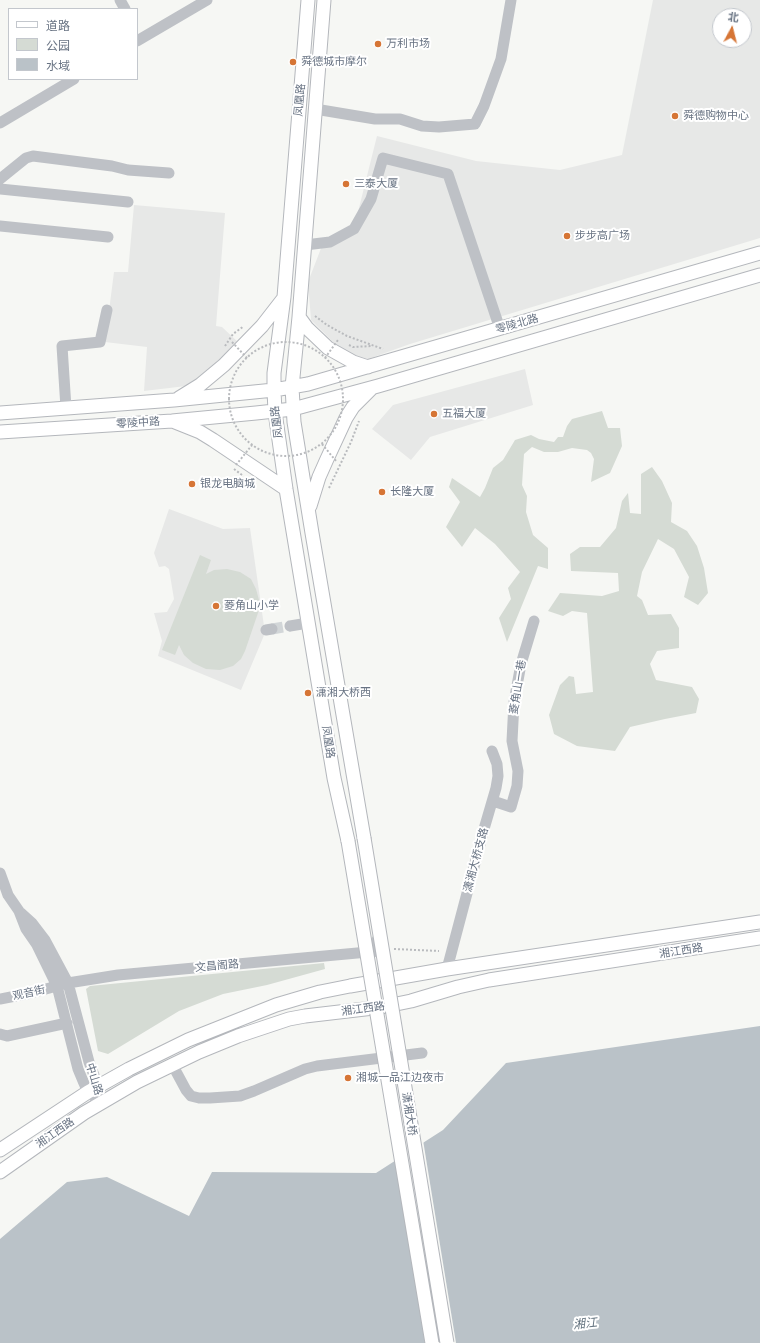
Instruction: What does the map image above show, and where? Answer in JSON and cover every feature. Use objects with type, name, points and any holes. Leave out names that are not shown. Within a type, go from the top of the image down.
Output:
[{"type":"main road","name":"凤凰路","points":[[308,0],[284,297],[274,372],[275,412],[286,489],[334,778],[348,841]]},
{"type":"main road","name":"凤凰路","points":[[324,0],[305,245],[292,388],[293,409],[364,838]]},
{"type":"main road","name":"零陵北路","points":[[274,390],[308,384],[760,253]]},
{"type":"main road","name":"零陵北路","points":[[275,412],[293,409],[373,387],[760,275]]},
{"type":"main road","points":[[174,400],[200,386],[224,365],[262,326],[284,297]]},
{"type":"main road","points":[[299,317],[307,328],[328,348],[347,359],[368,367]]},
{"type":"main road","points":[[309,510],[319,477],[346,418],[353,407],[373,387]]},
{"type":"main road","name":"零陵中路","points":[[0,413],[174,400],[274,390]]},
{"type":"main road","name":"零陵中路","points":[[0,432],[172,421],[275,412]]},
{"type":"main road","points":[[172,421],[200,432],[286,489]]},
{"type":"main road","name":"潇湘大桥","points":[[364,838],[447,1343]]},
{"type":"main road","name":"潇湘大桥","points":[[348,841],[432,1343]]},
{"type":"main road","name":"湘江西路","points":[[0,1150],[93,1089],[188,1040],[276,1005],[320,992],[447,969],[760,922]]},
{"type":"main road","name":"湘江西路","points":[[0,1172],[101,1102],[137,1082],[172,1064],[238,1036],[289,1019],[382,1007],[495,979],[760,938]]},
{"type":"street","points":[[138,37],[207,0]]},
{"type":"street","points":[[315,109],[375,119],[400,120],[422,126],[439,127],[475,124],[484,106],[500,59],[511,0]]},
{"type":"street","points":[[0,123],[72,80]]},
{"type":"street","points":[[0,179],[26,158],[33,156],[112,166],[128,170],[169,173]]},
{"type":"street","points":[[305,245],[330,242],[354,229],[371,199],[383,158],[448,174],[500,329]]},
{"type":"street","points":[[0,189],[128,202]]},
{"type":"street","points":[[0,226],[108,237]]},
{"type":"street","points":[[66,408],[62,346],[100,342],[107,310]]},
{"type":"street","name":"菱角山一巷","points":[[493,801],[511,807],[518,786],[518,771],[512,741],[514,702],[521,664],[534,621]]},
{"type":"street","points":[[290,626],[308,623]]},
{"type":"street","name":"潇湘大桥支路","points":[[447,969],[493,801],[498,776],[497,764],[492,751]]},
{"type":"street","name":"中山路","points":[[0,873],[8,894],[19,911],[26,929],[37,945],[57,986],[78,1069],[101,1102]]},
{"type":"street","points":[[370,901],[379,951]]},
{"type":"street","name":"中山路","points":[[19,911],[32,923],[45,940],[68,982],[89,1062],[93,1089]]},
{"type":"street","name":"文昌阁路","points":[[57,986],[68,982],[118,975],[379,951]]},
{"type":"street","name":"观音街","points":[[0,999],[57,986]]},
{"type":"street","points":[[0,1034],[7,1036],[67,1023]]},
{"type":"street","points":[[172,1064],[186,1090],[191,1096],[210,1098],[240,1096],[305,1069],[317,1066],[422,1052]]},
{"type":"path","points":[[321,325],[315,316],[326,325],[347,336],[403,356]]},
{"type":"path","points":[[333,336],[343,342]]},
{"type":"path","points":[[325,358],[338,340]]},
{"type":"path","points":[[232,342],[247,358]]},
{"type":"path","points":[[282,342],[300,344],[317,351],[325,358],[340,378],[343,396],[342,414],[334,430],[322,444],[306,453],[289,456],[269,454],[252,445],[238,430],[230,406],[230,393],[235,374],[247,358],[263,347],[282,342]]},
{"type":"path","points":[[348,344],[353,347],[373,346]]},
{"type":"path","points":[[327,493],[351,442],[361,415]]},
{"type":"path","points":[[322,444],[336,461]]},
{"type":"path","points":[[236,466],[252,445]]},
{"type":"path","points":[[379,951],[400,949],[438,951]]},
{"type":"shaded area","points":[[653,0],[760,0],[760,238],[410,344],[368,359],[344,353],[311,320],[308,282],[325,238],[353,232],[377,136],[476,161],[560,170],[622,155]]},
{"type":"shaded area","points":[[134,205],[225,213],[216,326],[222,327],[240,344],[199,380],[186,386],[144,391],[147,347],[105,342],[114,272],[128,272]]},
{"type":"shaded area","name":"五福大厦","points":[[525,369],[533,405],[430,437],[411,460],[372,429],[393,405]]},
{"type":"shaded area","name":"菱角山小学","points":[[169,509],[223,529],[250,528],[265,633],[241,690],[158,656],[162,641],[154,613],[167,612],[174,599],[169,569],[165,566],[159,567],[154,553]]},
{"type":"green space","points":[[602,411],[608,428],[620,428],[622,446],[610,473],[591,482],[594,459],[591,453],[587,450],[572,448],[558,452],[544,452],[532,447],[524,454],[522,485],[527,496],[526,512],[533,535],[548,548],[548,569],[538,566],[507,642],[499,618],[511,599],[508,588],[520,572],[495,544],[475,528],[462,547],[446,527],[460,502],[449,487],[452,478],[480,497],[493,468],[503,460],[515,440],[531,435],[539,439],[554,442],[558,437],[563,437],[567,426],[572,419]]},
{"type":"green space","points":[[652,467],[662,481],[672,503],[671,522],[687,531],[697,546],[704,568],[708,593],[698,605],[684,597],[689,577],[674,549],[658,539],[642,572],[637,596],[642,600],[648,615],[671,614],[679,628],[679,648],[657,651],[650,664],[656,680],[692,687],[699,699],[696,713],[630,727],[615,751],[577,746],[554,734],[549,715],[560,685],[569,676],[574,677],[576,694],[593,692],[587,613],[572,611],[563,616],[548,611],[560,593],[602,596],[619,591],[618,573],[571,571],[570,554],[580,547],[600,547],[616,528],[622,501],[628,493],[630,513],[641,514],[641,474]]},
{"type":"green space","points":[[200,555],[211,560],[206,574],[214,570],[227,569],[240,572],[251,579],[259,600],[259,610],[241,659],[233,666],[220,670],[206,669],[193,663],[184,655],[179,645],[175,655],[162,650]]},
{"type":"green space","points":[[324,963],[325,969],[267,985],[223,994],[179,1011],[108,1054],[98,1051],[86,989],[90,986]]},
{"type":"water","name":"湘江","points":[[760,1026],[760,1343],[0,1343],[0,1239],[67,1182],[107,1177],[189,1216],[212,1172],[376,1173],[443,1130],[506,1063]]},
{"type":"pier","points":[[423,1140],[456,1343],[425,1343],[396,1158]]},
{"type":"tunnel","points":[[272,629],[290,626]]},
{"type":"place","name":"万利市场","points":[[378,44]]},
{"type":"place","name":"舜德城市摩尔","points":[[293,62]]},
{"type":"place","name":"舜德购物中心","points":[[675,116]]},
{"type":"place","name":"三泰大厦","points":[[346,184]]},
{"type":"place","name":"步步高广场","points":[[567,236]]},
{"type":"place","name":"五福大厦","points":[[434,414]]},
{"type":"place","name":"银龙电脑城","points":[[192,484]]},
{"type":"place","name":"长隆大厦","points":[[382,492]]},
{"type":"place","name":"菱角山小学","points":[[216,606]]},
{"type":"place","name":"潇湘大桥西","points":[[308,693]]},
{"type":"place","name":"湘城一品江边夜市","points":[[348,1078]]}]
